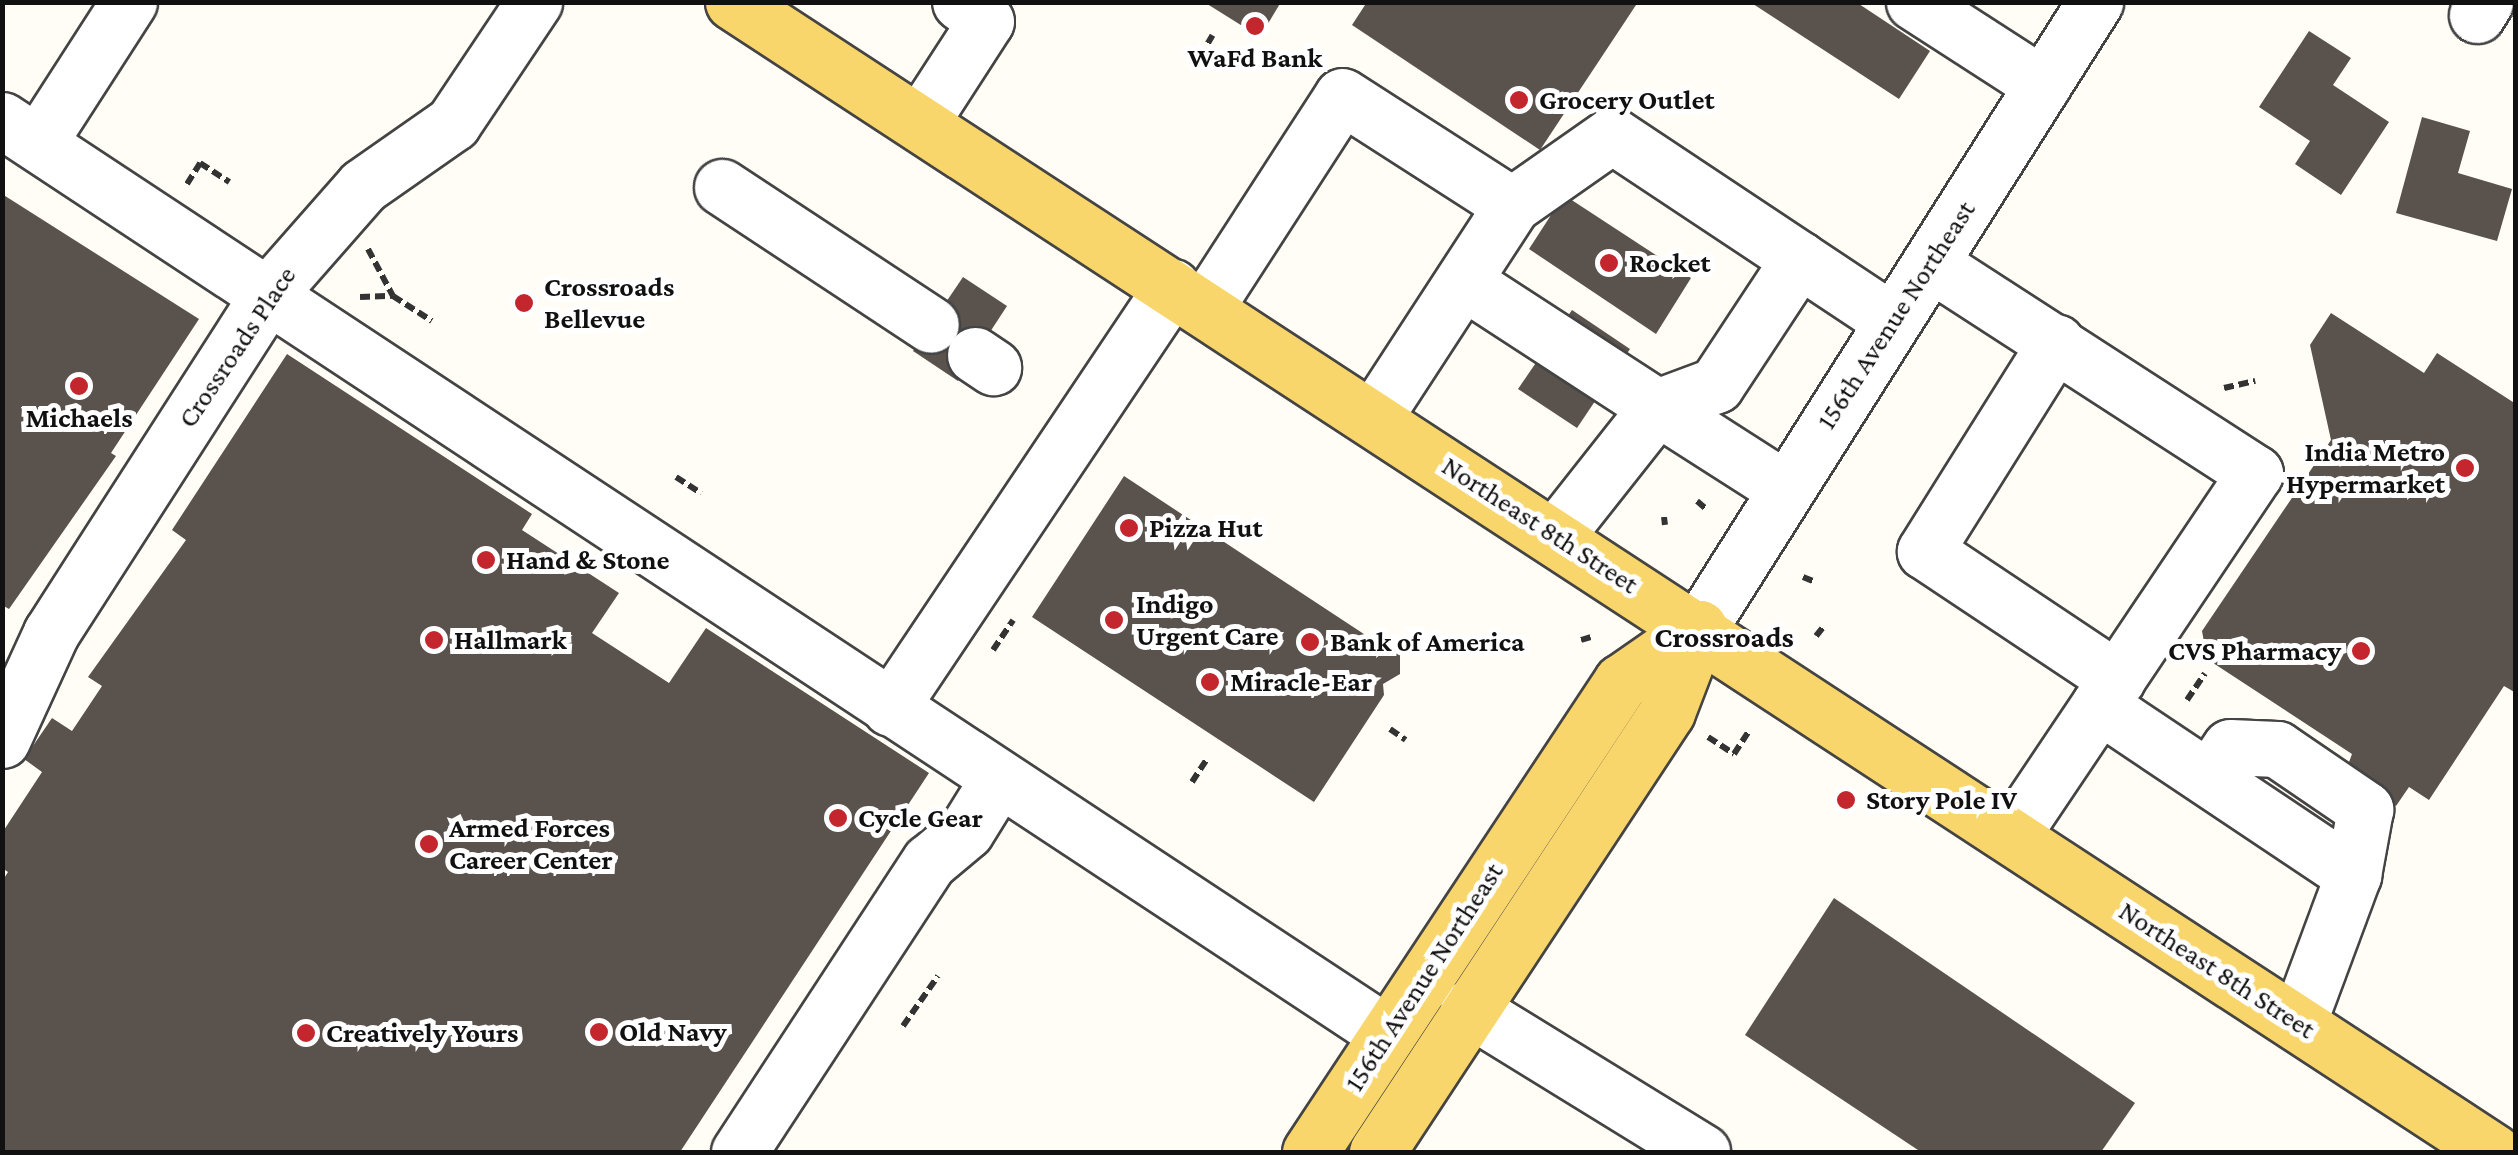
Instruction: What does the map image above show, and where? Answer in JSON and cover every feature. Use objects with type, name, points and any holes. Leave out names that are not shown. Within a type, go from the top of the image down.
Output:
[{"type":"main road","name":"Northeast 8th Street","points":[[733,2],[1699,628],[2489,1151]]},
{"type":"main road","name":"156th Avenue Northeast","points":[[1378,1152],[1468,1008],[1667,712],[1699,628]]},
{"type":"main road","name":"156th Avenue Northeast","points":[[1310,1152],[1621,682],[1699,628]]},
{"type":"street","points":[[130,2],[20,132],[269,293],[997,782],[1386,1033]]},
{"type":"street","name":"Crossroads Place","points":[[2,740],[20,656],[50,632],[269,293],[364,186],[453,123],[534,2]]},
{"type":"street","points":[[920,123],[986,20],[960,2]]},
{"type":"street","points":[[1914,2],[2043,85]]},
{"type":"street","name":"156th Avenue Northeast","points":[[1699,628],[2094,2]]},
{"type":"street","points":[[890,708],[1189,297],[1342,96],[1512,205]]},
{"type":"street","points":[[1374,417],[1512,205],[1612,135],[1892,321]]},
{"type":"street","points":[[722,187],[967,349]]},
{"type":"street","points":[[1556,536],[1657,407],[1716,386],[1799,259]]},
{"type":"street","points":[[1930,264],[2255,474],[2011,836]]},
{"type":"street","points":[[1463,281],[1785,489]]},
{"type":"street","points":[[2056,342],[1925,551],[2108,692],[2357,855],[2298,1024]]},
{"type":"street","points":[[739,1152],[930,862],[966,830],[997,782]]},
{"type":"street","points":[[1468,1008],[1702,1152]]},
{"type":"path","points":[[1192,69],[1213,35]]},
{"type":"path","points":[[176,200],[200,163],[229,182]]},
{"type":"path","points":[[362,238],[393,296],[432,321]]},
{"type":"path","points":[[353,298],[393,296]]},
{"type":"path","points":[[2224,388],[2255,382]]},
{"type":"path","points":[[676,477],[701,493]]},
{"type":"path","points":[[1697,501],[1705,508]]},
{"type":"path","points":[[1803,577],[1814,580]]},
{"type":"path","points":[[994,650],[1013,620]]},
{"type":"path","points":[[1816,636],[1826,626]]},
{"type":"path","points":[[1582,640],[1591,637]]},
{"type":"path","points":[[2187,700],[2205,674]]},
{"type":"path","points":[[1390,729],[1406,740]]},
{"type":"path","points":[[1707,737],[1734,754],[1749,731]]},
{"type":"path","points":[[1192,782],[1207,758]]},
{"type":"path","points":[[904,1026],[938,976]]},
{"type":"building","name":"WaFd Bank","points":[[1204,2],[1281,2],[1260,37]]},
{"type":"building","name":"Grocery Outlet","points":[[1367,2],[1638,2],[1540,150],[1352,25]]},
{"type":"building","points":[[1750,2],[1856,2],[1930,51],[1899,99]]},
{"type":"building","points":[[2309,31],[2351,58],[2333,85],[2389,122],[2341,195],[2295,164],[2310,141],[2259,107]]},
{"type":"building","points":[[2422,117],[2470,131],[2458,173],[2512,189],[2497,241],[2396,213]]},
{"type":"building","name":"Michaels","points":[[2,194],[199,319],[111,453],[116,456],[9,609],[2,605]]},
{"type":"building","name":"Rocket","points":[[1564,195],[1691,278],[1656,334],[1529,249]]},
{"type":"building","points":[[963,277],[1007,306],[958,381],[913,351]]},
{"type":"building","points":[[1572,310],[1630,349],[1577,428],[1518,389]]},
{"type":"building","points":[[2331,313],[2424,373],[2437,353],[2516,404],[2516,693],[2504,686],[2429,800],[2409,787],[2396,806],[2345,773],[2352,754],[2207,659],[2202,631],[2331,440],[2310,345]]},
{"type":"building","points":[[287,354],[532,514],[522,530],[619,593],[592,633],[669,683],[706,628],[929,773],[680,1152],[3,1152],[3,880],[8,872],[2,868],[2,833],[42,772],[24,759],[52,718],[72,731],[102,686],[88,677],[186,540],[172,530]]},
{"type":"building","points":[[1124,476],[1373,640],[1375,650],[1400,654],[1400,674],[1383,684],[1384,695],[1314,802],[1032,617]]},
{"type":"building","points":[[1834,898],[2135,1103],[2101,1152],[1921,1152],[1745,1035]]},
{"type":"place","name":"WaFd Bank","points":[[1255,26]]},
{"type":"place","name":"Grocery Outlet","points":[[1519,100]]},
{"type":"place","name":"Rocket","points":[[1609,263]]},
{"type":"place","name":"Crossroads Bellevue","points":[[524,303]]},
{"type":"place","name":"Michaels","points":[[79,386]]},
{"type":"place","name":"India Metro Hypermarket","points":[[2465,468]]},
{"type":"place","name":"Pizza Hut","points":[[1129,528]]},
{"type":"place","name":"Hand & Stone","points":[[486,560]]},
{"type":"place","name":"Indigo Urgent Care","points":[[1114,620]]},
{"type":"place","name":"Hallmark","points":[[434,640]]},
{"type":"place","name":"Bank of America","points":[[1310,642]]},
{"type":"place","name":"CVS Pharmacy","points":[[2361,651]]},
{"type":"place","name":"Miracle-Ear","points":[[1210,682]]},
{"type":"place","name":"Story Pole IV","points":[[1846,800]]},
{"type":"place","name":"Cycle Gear","points":[[838,818]]},
{"type":"place","name":"Armed Forces Career Center","points":[[429,844]]},
{"type":"place","name":"Old Navy","points":[[599,1032]]},
{"type":"place","name":"Creatively Yours","points":[[306,1033]]},
{"type":"district","name":"Crossroads","points":[[1724,637]]}]
